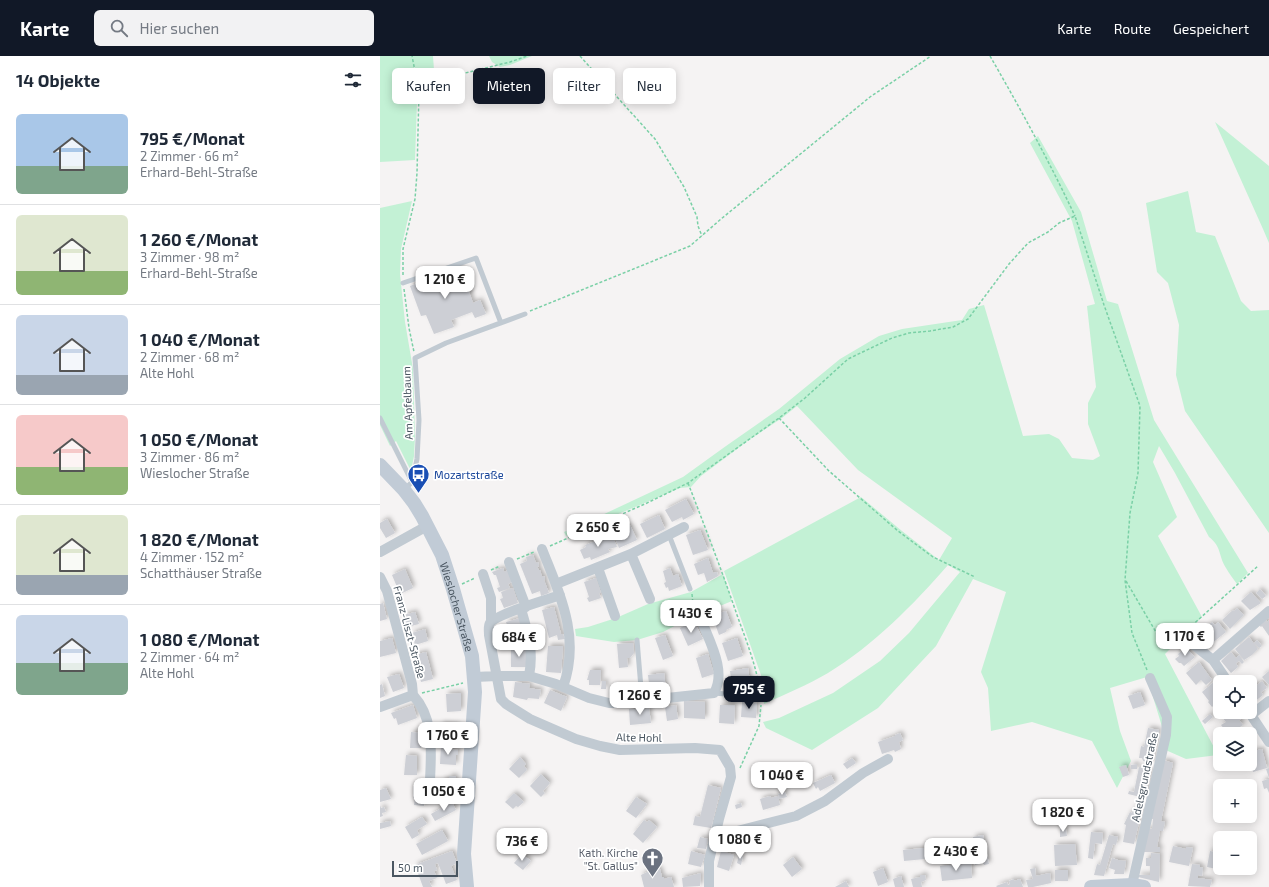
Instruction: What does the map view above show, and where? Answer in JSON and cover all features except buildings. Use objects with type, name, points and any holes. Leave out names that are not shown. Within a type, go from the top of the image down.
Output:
[{"type":"main road","name":"Wieslocher Straße","points":[[380,465],[408,486],[442,555],[472,656],[475,692],[464,854],[467,887]]},
{"type":"main road","points":[[1091,887],[1138,886]]},
{"type":"street","points":[[380,552],[428,526]]},
{"type":"street","points":[[556,584],[631,554],[684,527]]},
{"type":"street","points":[[542,549],[560,595],[570,633],[569,664],[563,687]]},
{"type":"street","points":[[631,554],[650,599]]},
{"type":"street","points":[[509,562],[523,608],[532,651],[529,676]]},
{"type":"street","points":[[598,568],[615,616]]},
{"type":"street","points":[[483,574],[492,598],[489,635],[497,676]]},
{"type":"street","name":"Franz-Liszt-Straße","points":[[380,577],[387,591],[412,684],[413,695]]},
{"type":"street","points":[[491,622],[497,618],[560,595]]},
{"type":"street","points":[[1213,660],[1269,611]]},
{"type":"street","points":[[475,679],[497,676],[529,676],[563,687],[589,698],[620,703],[714,693],[719,678],[718,664],[701,619]]},
{"type":"street","points":[[1181,635],[1213,660],[1223,675]]},
{"type":"street","name":"Alte Hohl","points":[[497,676],[501,698],[506,704],[530,719],[576,739],[620,750],[695,748],[720,750],[730,767],[731,777]]},
{"type":"street","name":"Adelsgrundstraße","points":[[1138,886],[1166,735],[1167,716],[1150,678]]},
{"type":"street","points":[[380,707],[413,695],[420,702],[429,725],[431,736],[430,781]]},
{"type":"street","points":[[1257,709],[1269,701]]},
{"type":"street","points":[[1253,719],[1269,742]]},
{"type":"street","points":[[714,837],[796,816],[825,802],[862,773],[888,759]]},
{"type":"street","points":[[709,887],[709,861],[714,837],[731,777]]},
{"type":"lane","points":[[403,283],[476,258],[501,323]]},
{"type":"lane","name":"Am Apfelbaum","points":[[408,486],[417,459],[419,420],[415,358],[446,343],[525,314]]},
{"type":"lane","name":"Wieslocher Straße","points":[[380,418],[408,486]]},
{"type":"lane","points":[[669,535],[690,589]]},
{"type":"lane","points":[[637,640],[642,700]]},
{"type":"lane","points":[[714,693],[761,698]]},
{"type":"path","points":[[412,56],[414,68]]},
{"type":"path","points":[[465,73],[510,62],[527,56]]},
{"type":"path","points":[[580,56],[655,138],[684,187],[697,217],[698,226],[702,236]]},
{"type":"path","points":[[525,314],[690,246],[870,97],[931,56]]},
{"type":"path","points":[[990,56],[1050,163],[1075,216],[1104,305],[1140,406],[1138,473],[1130,513],[1125,580],[1132,633],[1150,678]]},
{"type":"path","points":[[415,358],[403,283],[403,250],[414,199],[417,173],[419,104]]},
{"type":"path","points":[[453,589],[509,562],[647,504],[688,483],[806,398],[848,359],[892,338],[909,333],[954,327],[968,319],[1009,264],[1028,243],[1048,232],[1059,223],[1075,216]]},
{"type":"path","points":[[779,418],[829,471],[898,531],[933,558],[975,577]]},
{"type":"path","points":[[688,483],[723,574],[752,658],[758,678],[761,698],[762,706],[758,726],[741,768],[731,777]]},
{"type":"path","points":[[1125,580],[1160,639],[1168,642],[1181,635],[1258,566]]},
{"type":"path","points":[[690,589],[693,604],[701,619]]},
{"type":"path","points":[[413,695],[475,679]]},
{"type":"green space","points":[[380,56],[433,56],[434,68],[415,68],[414,65],[414,68],[392,68],[392,104],[417,104],[415,160],[380,162]]},
{"type":"green space","points":[[489,56],[532,56],[510,65],[500,67],[492,62]]},
{"type":"green space","points":[[1215,122],[1269,166],[1269,243],[1263,229]]},
{"type":"green space","points":[[1038,136],[1081,212],[1107,301],[1118,304],[1154,420],[1248,573],[1237,584],[1231,576],[1216,544],[1209,537],[1159,446],[1153,462],[1177,517],[1158,536],[1202,617],[1165,654],[1213,745],[1213,756],[1186,759],[1161,748],[1163,730],[1147,677],[1110,688],[1120,731],[1131,761],[1117,788],[1092,741],[1032,722],[991,731],[988,688],[981,672],[1006,592],[973,579],[936,646],[878,708],[812,750],[766,728],[763,722],[779,718],[833,693],[880,661],[909,633],[960,572],[948,565],[892,624],[861,650],[828,673],[764,704],[761,675],[724,571],[861,497],[939,560],[952,538],[858,470],[797,406],[701,476],[691,487],[680,488],[566,536],[564,532],[683,477],[779,409],[840,359],[879,336],[902,329],[962,320],[969,309],[984,305],[1023,436],[1049,434],[1059,439],[1072,458],[1093,460],[1100,456],[1088,424],[1088,403],[1096,387],[1087,306],[1095,304],[1072,221],[1030,143]]},
{"type":"green space","points":[[1188,191],[1196,232],[1215,236],[1241,301],[1251,311],[1269,310],[1269,533],[1185,411],[1176,375],[1179,325],[1168,283],[1157,272],[1146,203]]},
{"type":"green space","points":[[412,201],[401,249],[400,274],[405,322],[413,369],[415,437],[414,456],[411,471],[396,441],[390,446],[380,425],[380,208]]},
{"type":"green space","points":[[723,574],[732,601],[686,620],[663,632],[637,640],[614,642],[576,636],[575,629],[588,627],[616,618],[648,604],[691,592]]},
{"type":"place","name":"Mozartstraße","points":[[418,494]]},
{"type":"place","name":"Kath. Kirche \"St. Gallus\"","points":[[653,878]]}]
